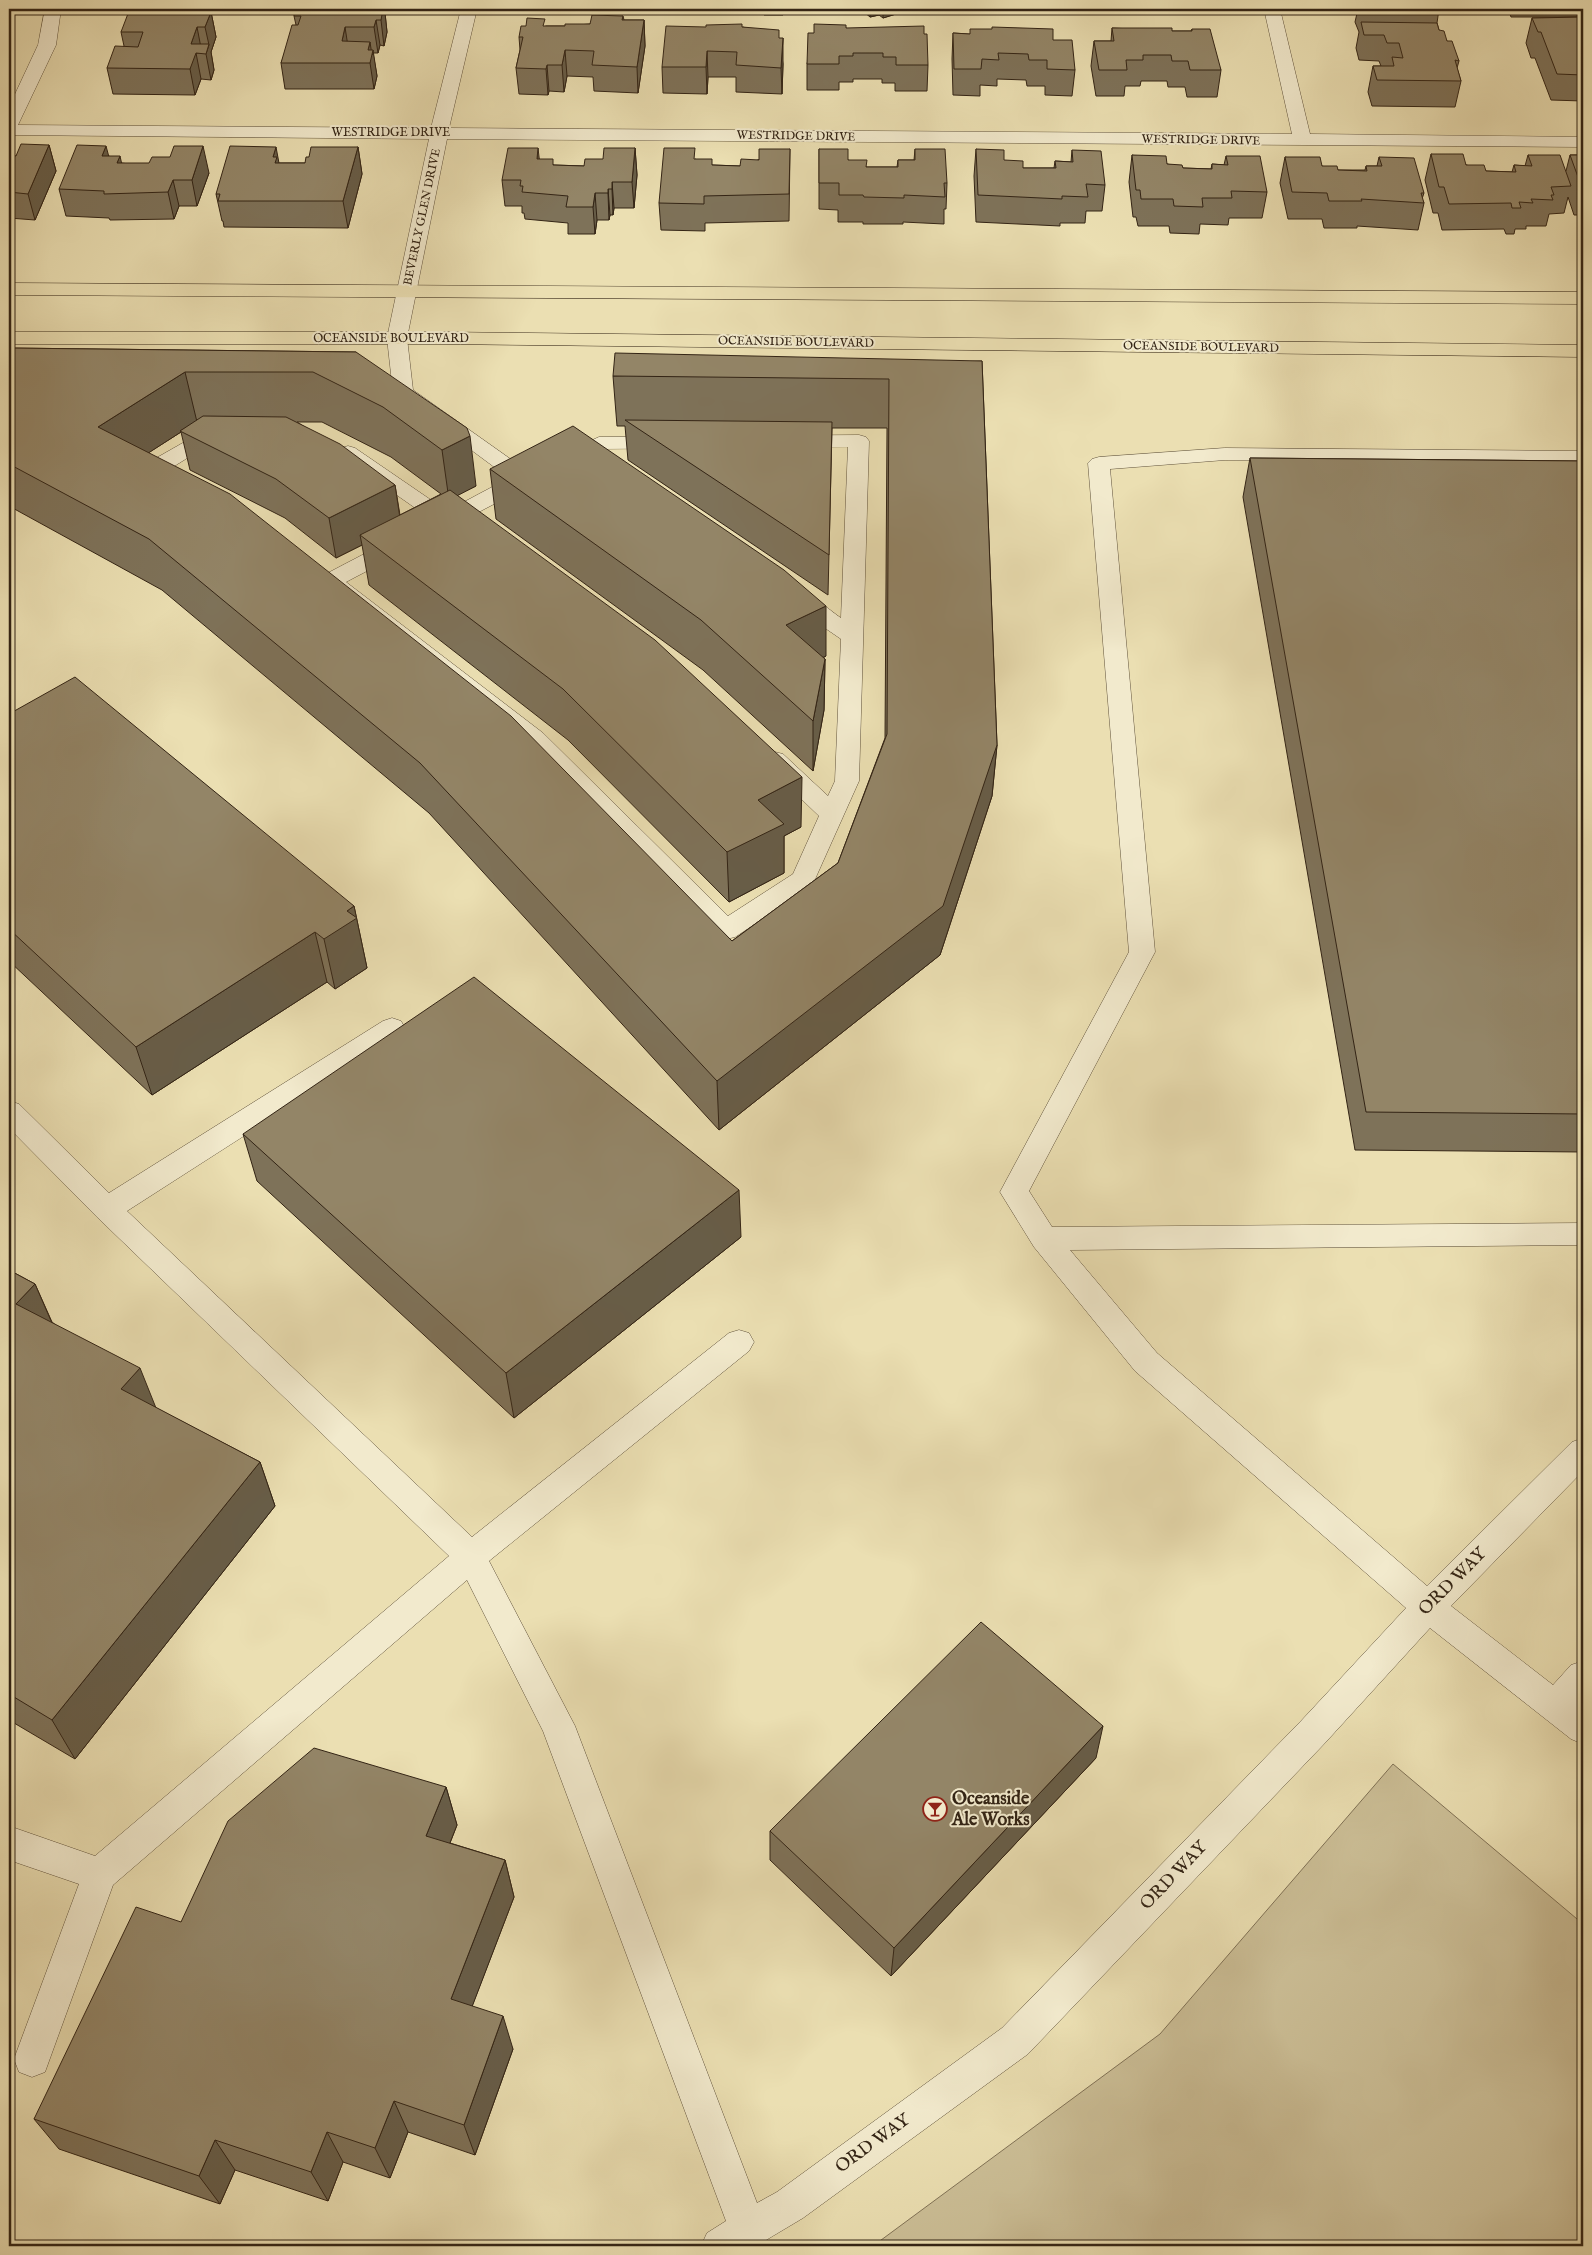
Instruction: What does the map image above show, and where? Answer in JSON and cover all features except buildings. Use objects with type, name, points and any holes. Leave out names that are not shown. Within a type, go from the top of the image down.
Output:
[{"type":"main road","points":[[9,289],[1583,298]]},
{"type":"main road","name":"OCEANSIDE BOULEVARD","points":[[9,338],[397,338],[1583,352]]},
{"type":"street","points":[[9,126],[46,45],[53,9]]},
{"type":"street","name":"BEVERLY GLEN DRIVE","points":[[469,9],[439,133],[397,338],[403,392],[524,479]]},
{"type":"street","points":[[1272,9],[1303,141]]},
{"type":"street","name":"WESTRIDGE DRIVE","points":[[9,130],[1583,142]]},
{"type":"street","points":[[187,488],[152,470],[209,436],[238,437]]},
{"type":"street","points":[[332,440],[461,519]]},
{"type":"street","points":[[859,442],[847,781],[803,880],[726,930],[535,739],[322,576],[461,519],[524,479],[589,457],[599,443],[859,442]]},
{"type":"street","points":[[1583,456],[1225,454],[1099,463],[1142,952],[1014,1192],[1044,1239],[1146,1362],[1428,1607],[1583,1728]]},
{"type":"street","points":[[778,585],[852,636]]},
{"type":"street","points":[[761,748],[832,814]]},
{"type":"street","points":[[107,1209],[392,1028]]},
{"type":"street","points":[[9,1111],[107,1209],[471,1558],[558,1726],[734,2238]]},
{"type":"street","points":[[1044,1239],[1583,1234]]},
{"type":"street","points":[[32,2059],[100,1874],[471,1558],[739,1342]]},
{"type":"street","name":"ORD WAY","points":[[734,2238],[790,2205],[1015,2041],[1313,1732],[1428,1607],[1583,1451]]},
{"type":"street","points":[[1556,1707],[1583,1676]]},
{"type":"street","points":[[9,1843],[100,1874]]},
{"type":"shaded area","points":[[1393,1764],[1583,1924],[1583,2246],[873,2246],[1160,2034]]},
{"type":"place","name":"Oceanside Ale Works","points":[[935,1809]]}]
